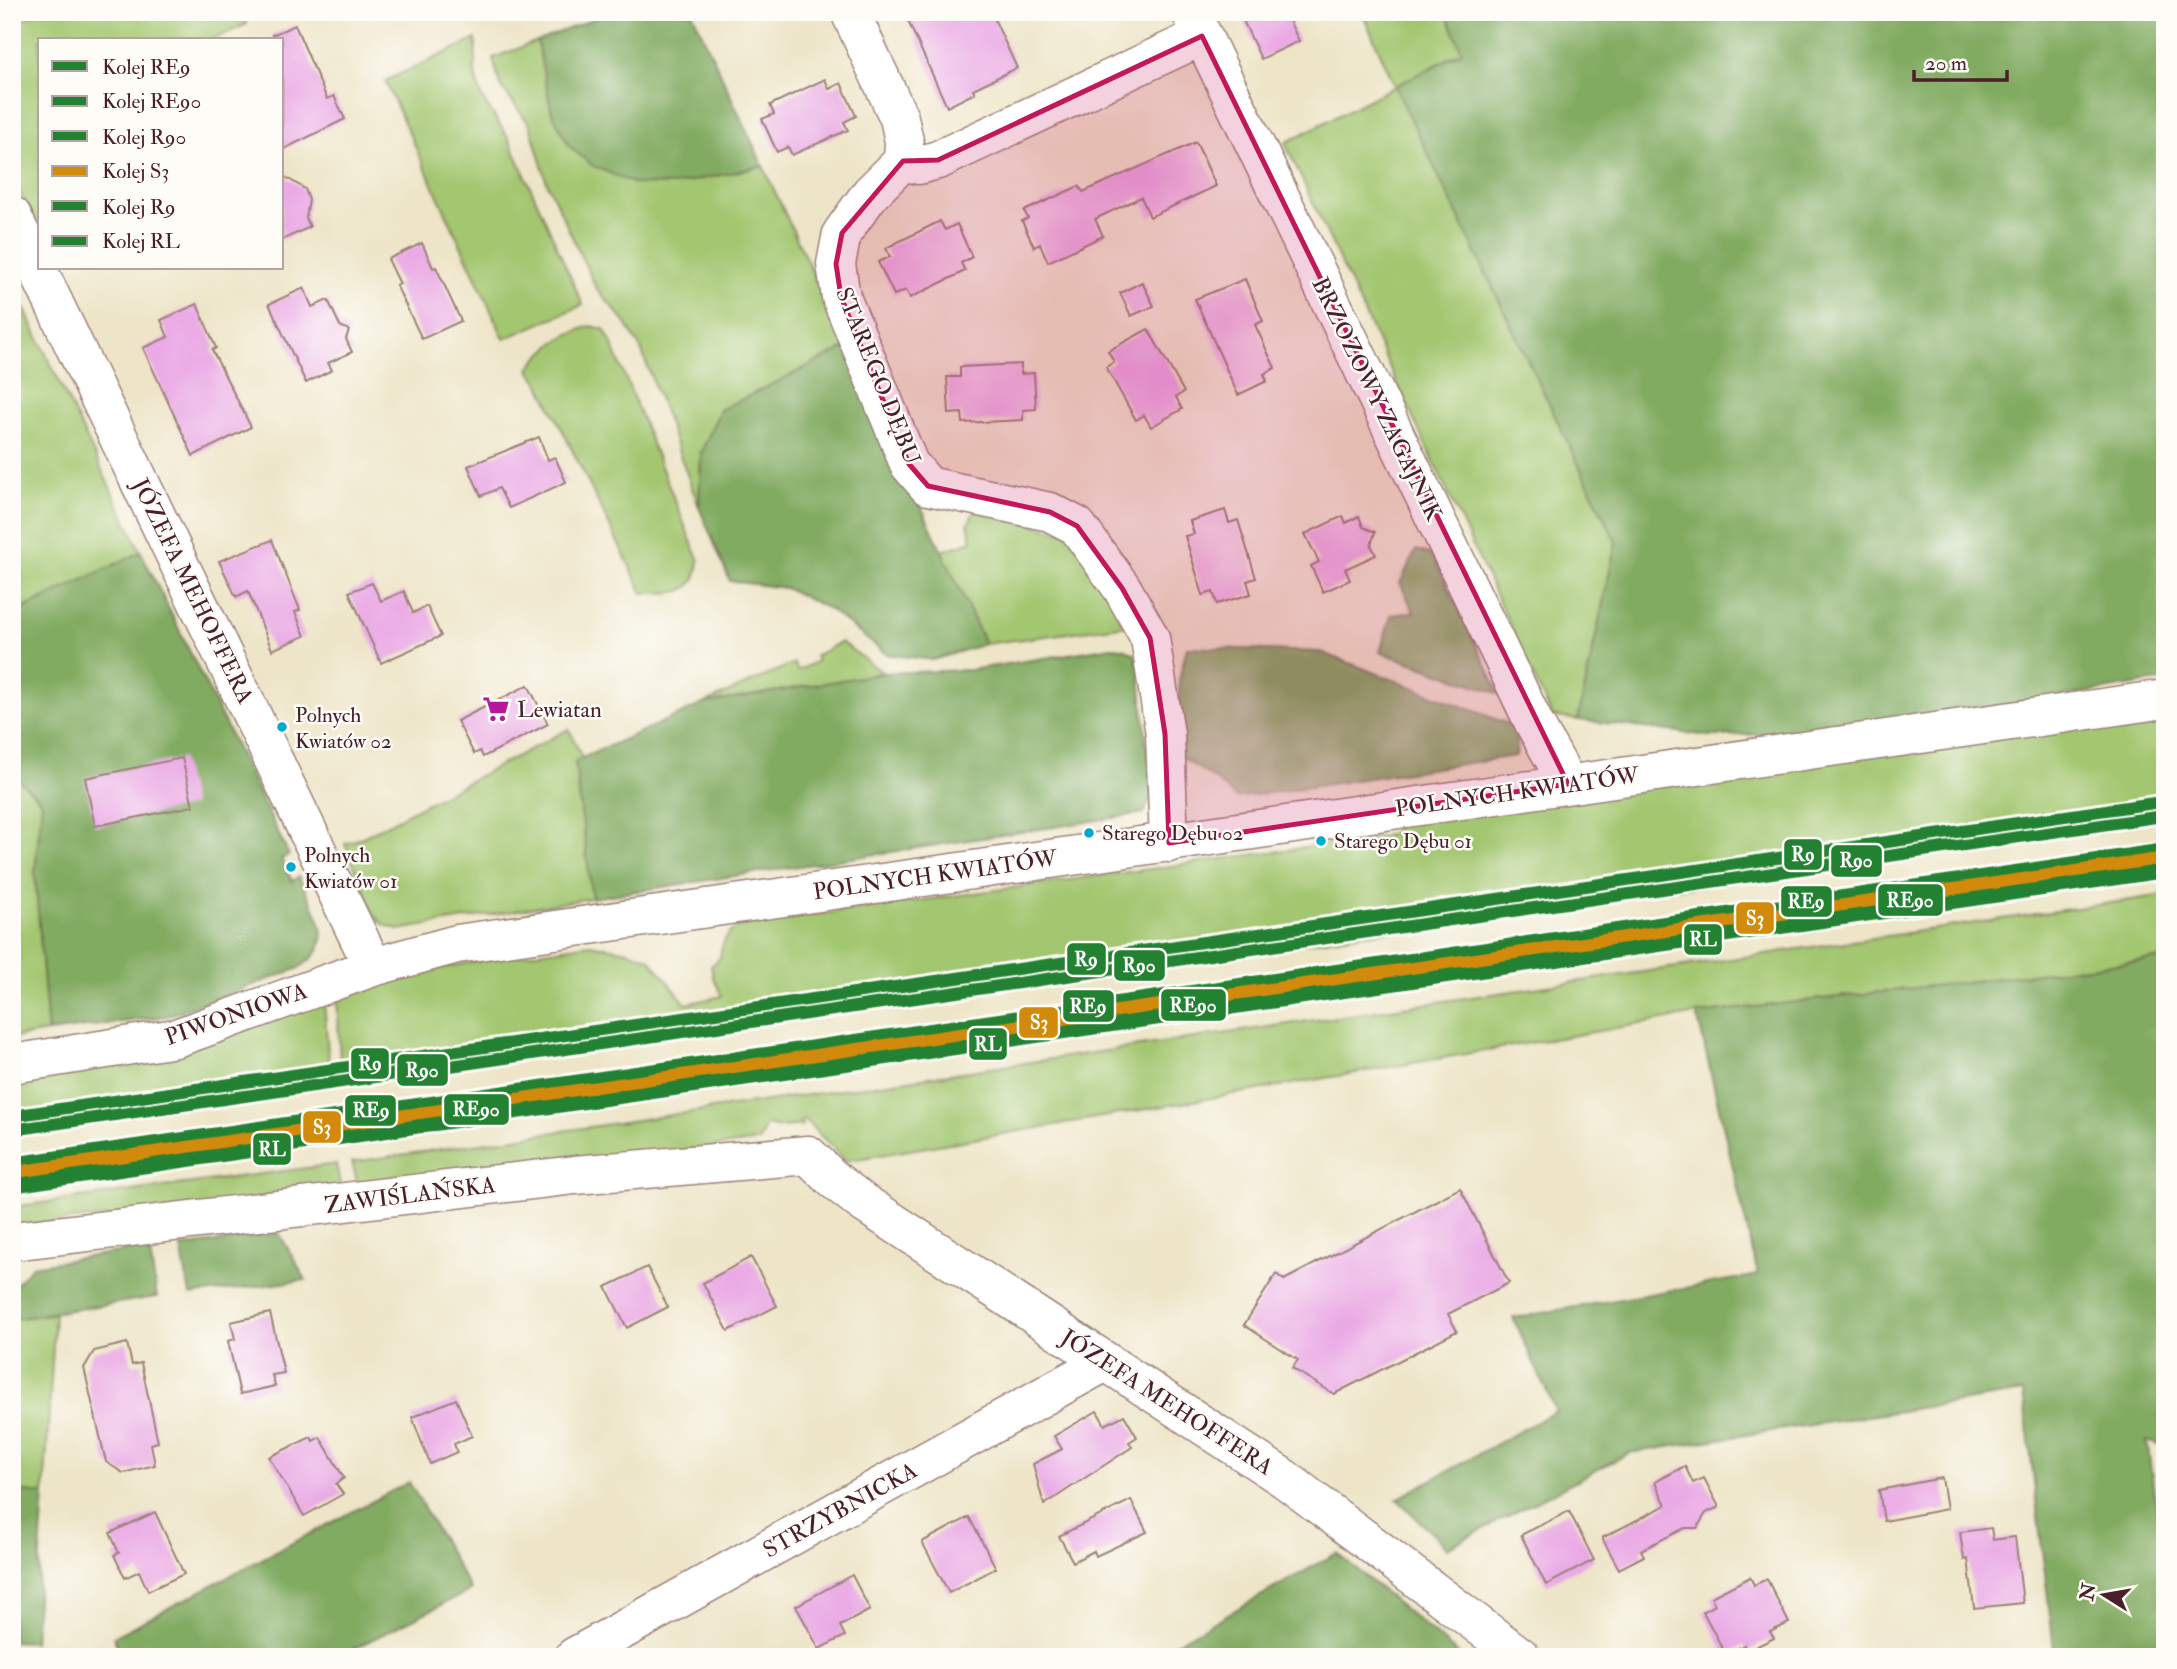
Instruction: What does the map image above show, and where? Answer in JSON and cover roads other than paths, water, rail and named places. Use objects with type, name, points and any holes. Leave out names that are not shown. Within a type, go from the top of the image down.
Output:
[{"type":"street","points":[[850,12],[899,118],[904,141],[903,161],[919,165],[939,160],[1196,24]]},
{"type":"street","name":"BRZOZOWY ZAGAJNIK","points":[[1196,24],[1528,710],[1568,784]]},
{"type":"street","name":"STAREGO DĘBU","points":[[903,161],[870,194],[842,233],[836,264],[841,297],[909,464],[928,486],[1050,512],[1077,526],[1122,588],[1150,638],[1165,734],[1169,843]]},
{"type":"street","name":"JÓZEFA MEHOFFERA","points":[[12,216],[373,967]]},
{"type":"street","name":"POLNYCH KWIATÓW","points":[[373,967],[457,944],[570,926],[731,906],[2165,699]]},
{"type":"street","name":"PIWONIOWA","points":[[12,1064],[176,1038],[373,967]]},
{"type":"street","name":"JÓZEFA MEHOFFERA","points":[[808,1155],[862,1202],[1285,1479],[1521,1657]]},
{"type":"street","name":"ZAWIŚLAŃSKA","points":[[12,1241],[575,1175],[808,1155]]},
{"type":"street","name":"STRZYBNICKA","points":[[574,1657],[1105,1362]]},
{"type":"rail line","name":"R9","points":[[12,1116],[2161,802]]},
{"type":"rail line","name":"R90","points":[[12,1130],[2163,816]]},
{"type":"rail line","name":"RE9","points":[[12,1163],[2165,849]]},
{"type":"rail line","name":"S3","points":[[16,1172],[2165,858]]},
{"type":"rail line","name":"RE90","points":[[14,1177],[2165,863]]},
{"type":"rail line","name":"RL","points":[[18,1186],[2165,872]]},
{"type":"place","name":"Lewiatan","points":[[496,709]]},
{"type":"place","name":"Polnych Kwiatów 02","points":[[282,727]]},
{"type":"place","name":"Starego Dębu 02","points":[[1089,833]]},
{"type":"place","name":"Starego Dębu 01","points":[[1321,841]]},
{"type":"place","name":"Polnych Kwiatów 01","points":[[291,867]]}]
